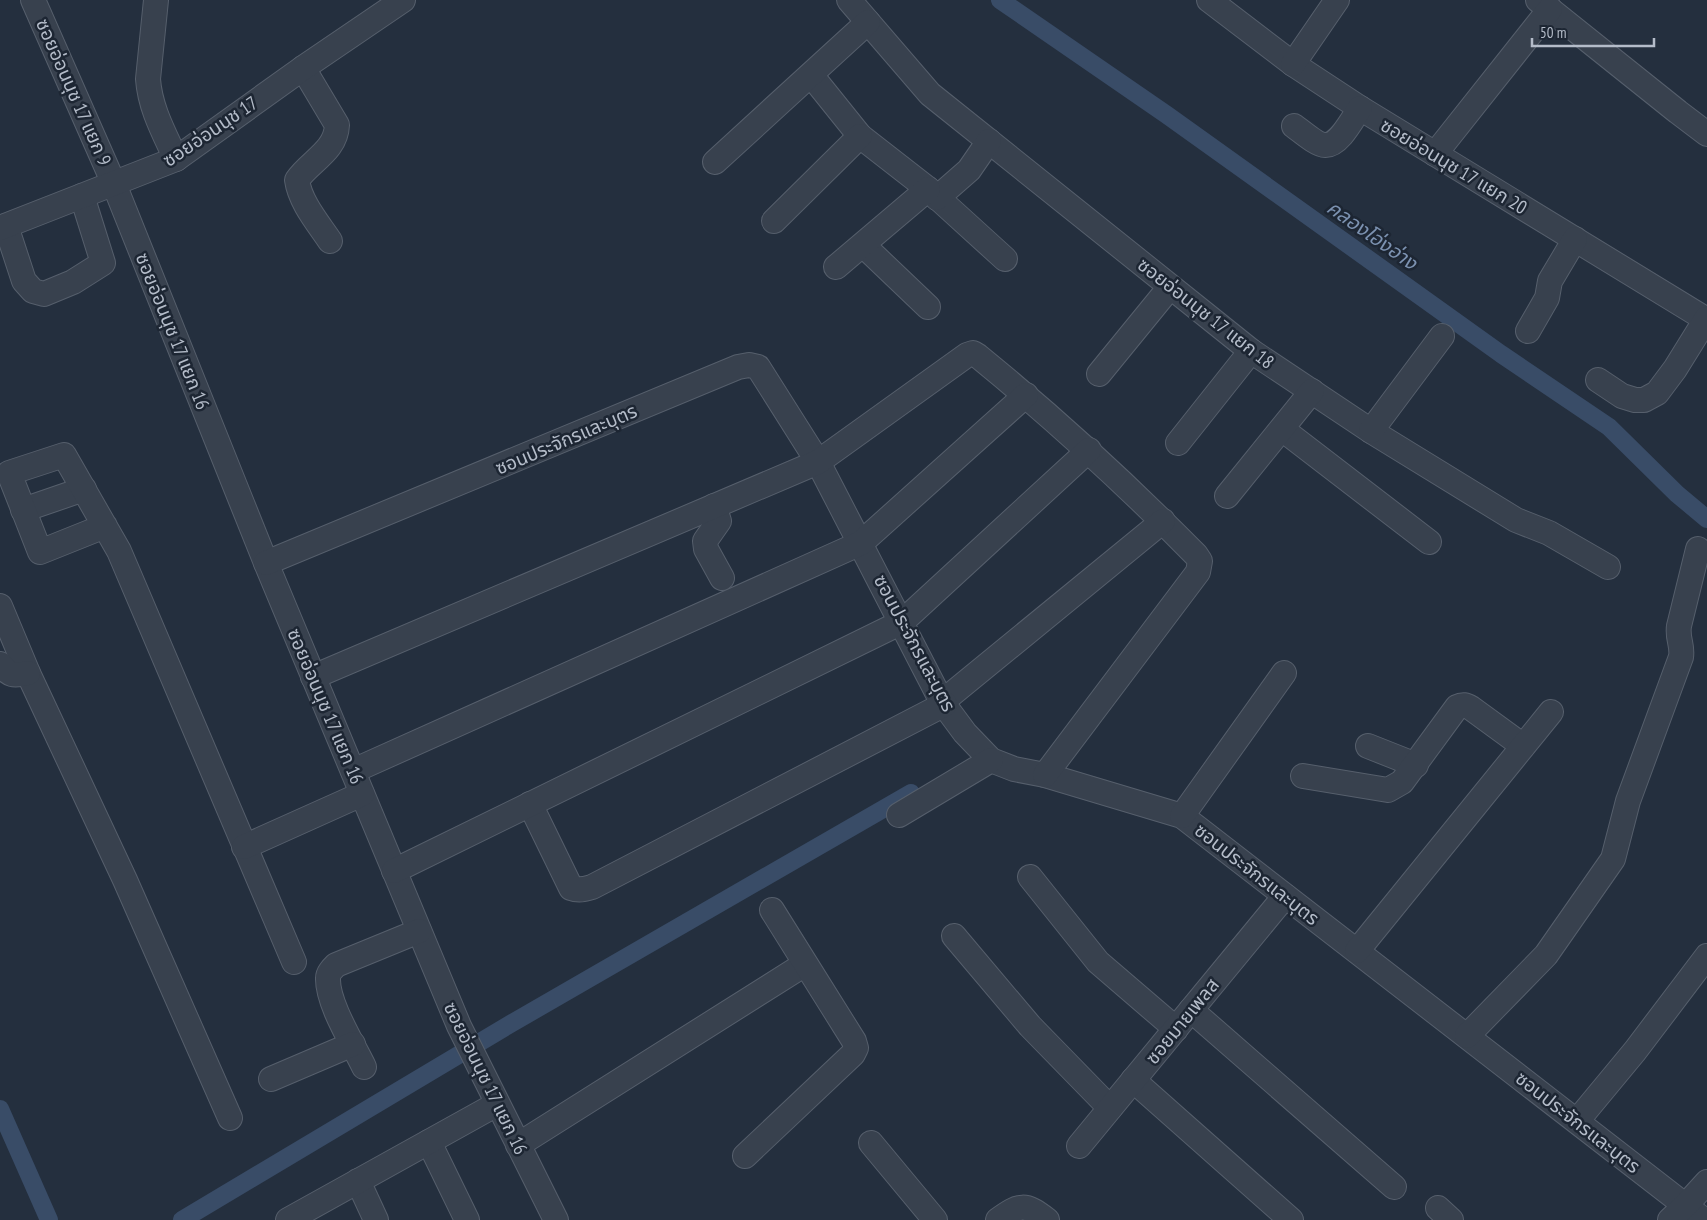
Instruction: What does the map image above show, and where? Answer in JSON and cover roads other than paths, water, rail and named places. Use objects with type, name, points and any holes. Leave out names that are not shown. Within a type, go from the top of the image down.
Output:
[{"type":"street","name":"ซอยอ่อนนุช 17 แยก 9","points":[[33,0],[114,184]]},
{"type":"street","points":[[139,0],[155,9],[148,79],[149,92],[153,110],[176,159]]},
{"type":"street","name":"ซอยอ่อนนุช 17","points":[[3,227],[176,159],[302,68],[403,0]]},
{"type":"street","name":"ซอยอ่อนนุช 17 แยก 18","points":[[849,0],[930,94],[1251,352],[1371,430],[1516,520],[1549,533],[1608,567]]},
{"type":"street","name":"ซอยอ่อนนุช 17 แยก 20","points":[[1209,0],[1293,64],[1360,108],[1706,320]]},
{"type":"street","points":[[1293,64],[1337,0]]},
{"type":"street","points":[[1435,154],[1544,5],[1707,134]]},
{"type":"street","points":[[715,162],[868,22]]},
{"type":"street","points":[[302,68],[337,125],[336,135],[328,149],[297,180],[298,188],[310,211],[330,241]]},
{"type":"street","points":[[811,75],[860,136],[932,194],[1005,259]]},
{"type":"street","points":[[1294,126],[1320,144],[1326,145],[1333,143],[1340,137],[1360,108]]},
{"type":"street","points":[[774,222],[860,136]]},
{"type":"street","points":[[836,267],[863,244],[932,194],[969,170],[989,141]]},
{"type":"street","name":"ซอยอ่อนนุช 17 แยก 16","points":[[114,184],[266,563],[459,1026],[556,1220]]},
{"type":"street","points":[[3,227],[24,281],[33,291],[44,294],[73,282],[103,263],[82,196]]},
{"type":"street","points":[[1528,331],[1548,298],[1550,281],[1575,239]]},
{"type":"street","points":[[863,244],[928,307]]},
{"type":"street","points":[[1099,374],[1170,287]]},
{"type":"street","points":[[1598,380],[1622,396],[1635,400],[1644,400],[1658,393],[1706,320]]},
{"type":"street","points":[[1371,430],[1442,336]]},
{"type":"street","points":[[1178,443],[1251,352]]},
{"type":"street","points":[[313,676],[818,462],[967,355],[973,353],[1026,395],[1089,450],[1163,521],[1200,560],[1198,572],[1045,775]]},
{"type":"street","name":"ซอนประจักรและบุตร","points":[[266,563],[744,365],[758,367],[818,462],[944,703],[966,733],[991,760],[1014,770],[1045,775],[1182,816],[1577,1121],[1678,1213],[1704,1220]]},
{"type":"street","points":[[1227,496],[1312,392]]},
{"type":"street","points":[[353,772],[861,544],[1026,395]]},
{"type":"street","points":[[1282,429],[1429,542]]},
{"type":"street","points":[[394,871],[902,622],[1089,450]]},
{"type":"street","points":[[105,526],[40,552],[9,473],[64,454],[120,551],[294,962]]},
{"type":"street","points":[[23,510],[84,489]]},
{"type":"street","points":[[714,506],[718,521],[704,541],[722,578]]},
{"type":"street","points":[[530,804],[571,888],[576,890],[586,889],[944,703],[1163,521]]},
{"type":"street","points":[[1467,1036],[1546,955],[1613,859],[1628,801],[1681,657],[1682,650],[1677,636],[1698,549]]},
{"type":"street","points":[[0,606],[28,673],[125,880],[230,1118]]},
{"type":"street","points":[[0,664],[7,672],[16,676],[28,673]]},
{"type":"street","points":[[1182,816],[1284,673]]},
{"type":"street","points":[[1303,776],[1388,790],[1402,782],[1457,707],[1461,705],[1471,708],[1523,746]]},
{"type":"street","points":[[1357,951],[1551,712]]},
{"type":"street","points":[[1368,746],[1416,765]]},
{"type":"street","points":[[900,816],[991,760]]},
{"type":"street","points":[[244,847],[362,794]]},
{"type":"street","points":[[1030,877],[1098,962],[1176,1029]]},
{"type":"street","name":"ซอยมายเพลส","points":[[1079,1146],[1285,896]]},
{"type":"street","points":[[745,1156],[853,1054],[856,1048],[854,1041],[772,910]]},
{"type":"street","points":[[364,1067],[333,1004],[328,978],[329,973],[336,965],[419,931]]},
{"type":"street","points":[[954,936],[1030,1026],[1110,1108]]},
{"type":"street","points":[[1577,1121],[1635,1051],[1707,956]]},
{"type":"street","points":[[518,1145],[805,964]]},
{"type":"street","points":[[1191,1010],[1394,1187]]},
{"type":"street","points":[[271,1079],[353,1044]]},
{"type":"street","points":[[1133,1080],[1290,1220]]},
{"type":"street","points":[[288,1220],[497,1104]]},
{"type":"street","points":[[429,1142],[467,1220]]},
{"type":"street","points":[[871,1144],[935,1220]]},
{"type":"street","points":[[358,1181],[376,1220]]},
{"type":"street","points":[[1678,1213],[1707,1182]]},
{"type":"street","points":[[998,1220],[1012,1209],[1022,1206],[1036,1212],[1047,1220]]},
{"type":"waterway","name":"คลองโอ่งอ่าง","points":[[1000,0],[1167,115],[1501,354],[1609,427],[1677,494],[1707,519]]},
{"type":"waterway","points":[[182,1220],[512,1023],[911,793]]},
{"type":"waterway","points":[[0,1109],[49,1220]]}]
